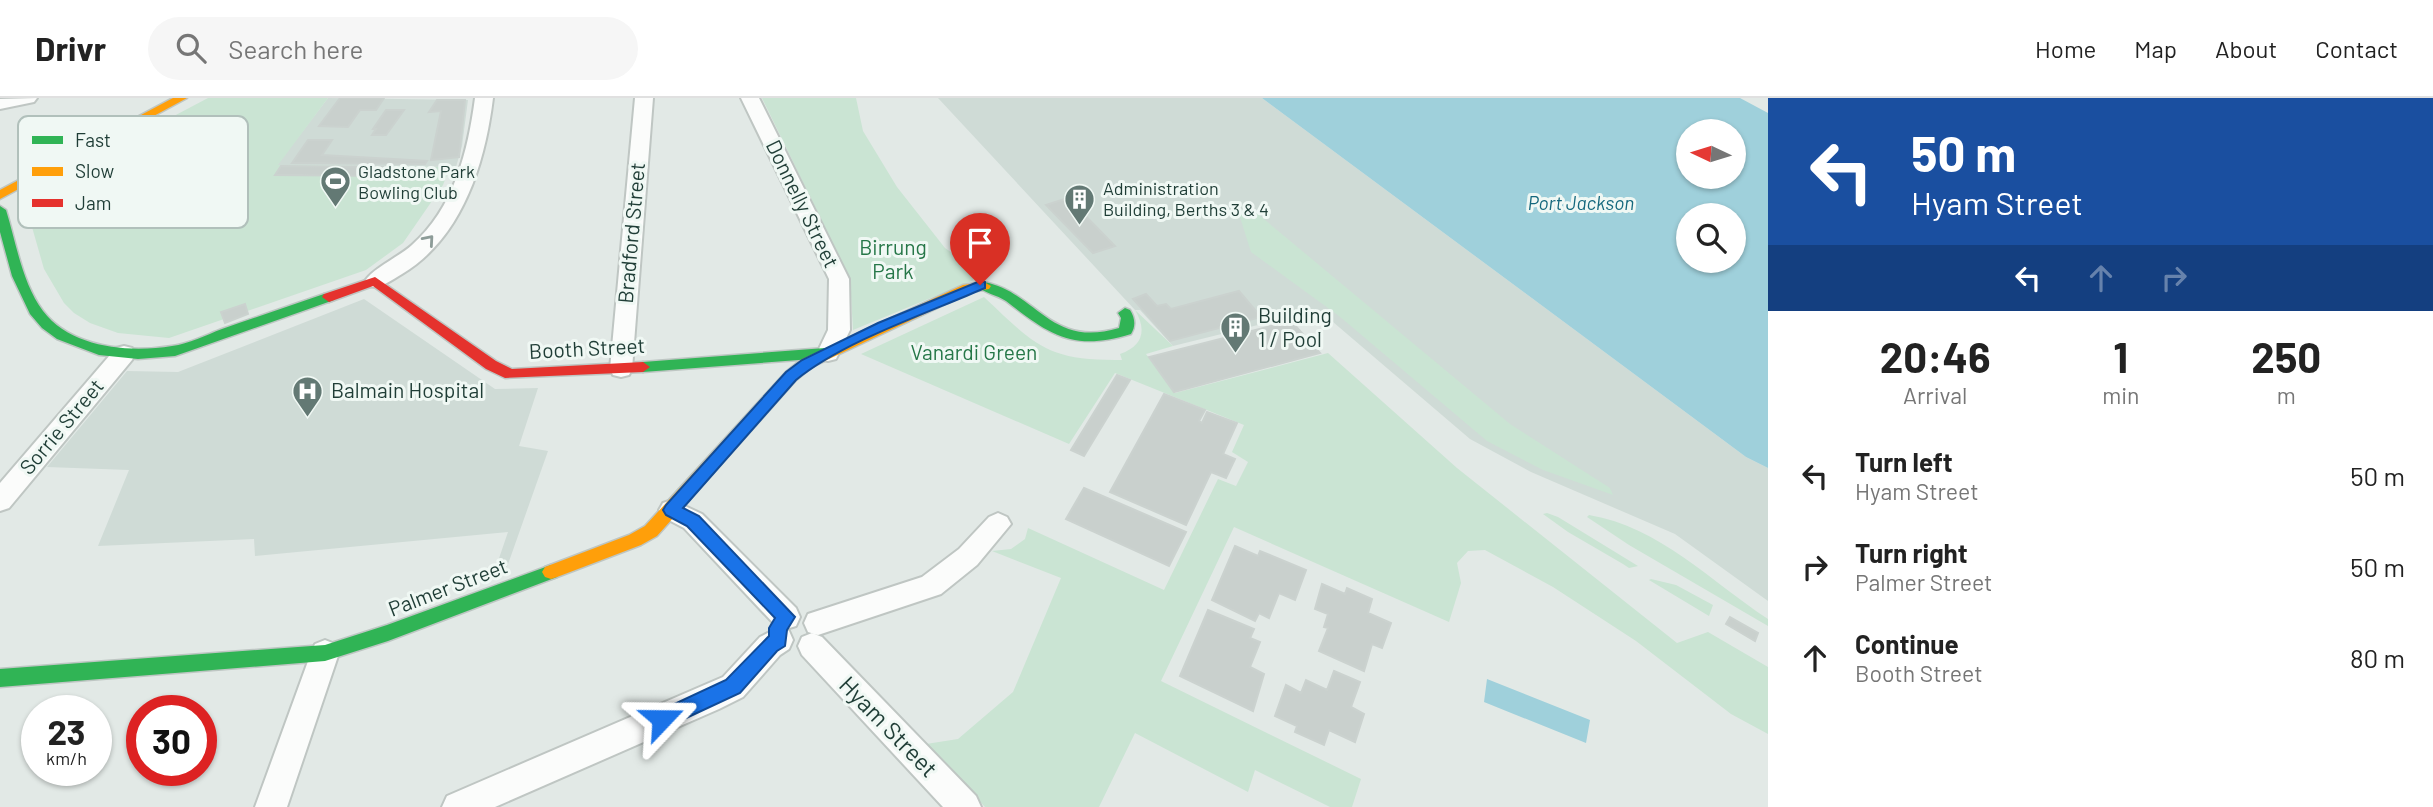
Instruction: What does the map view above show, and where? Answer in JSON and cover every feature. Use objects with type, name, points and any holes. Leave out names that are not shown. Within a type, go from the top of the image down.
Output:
[{"type":"street","points":[[0,104],[28,98]]},
{"type":"street","points":[[147,116],[181,98]]},
{"type":"street","points":[[0,210],[20,280],[29,300],[45,323],[82,345],[124,354],[150,355],[175,351],[375,281],[392,273],[419,251],[440,226],[476,156],[484,98]]},
{"type":"street","name":"Bradford Street","points":[[621,369],[643,98]]},
{"type":"street","name":"Donnelly Street","points":[[750,98],[839,279],[839,330],[828,352]]},
{"type":"street","points":[[0,195],[18,185]]},
{"type":"street","name":"Booth Street","points":[[375,281],[491,365],[510,374],[621,369],[828,352],[980,285],[1002,291],[1042,323],[1070,334],[1088,337],[1117,336],[1126,331],[1128,324],[1125,313]]},
{"type":"street","name":"Palmer Street","points":[[0,678],[325,653],[388,633],[635,540],[651,531],[671,510],[791,376],[828,352]]},
{"type":"street","name":"Sorrie Street","points":[[0,501],[124,354]]},
{"type":"street","points":[[671,510],[693,521],[782,629],[782,645],[793,651],[815,635],[931,586],[968,556],[999,524]]},
{"type":"street","points":[[470,805],[733,687],[782,629]]},
{"type":"street","name":"Hyam Street","points":[[815,635],[965,807]]},
{"type":"street","points":[[271,807],[325,653]]},
{"type":"shaded area","points":[[328,98],[468,100],[462,146],[456,167],[277,165]]},
{"type":"shaded area","points":[[938,98],[1262,98],[1746,457],[1768,468],[1768,601],[1675,534],[1531,472],[1470,439],[1319,310],[1173,346],[1140,310],[1135,310]]},
{"type":"shaded area","name":"Balmain Hospital","points":[[364,299],[495,389],[538,388],[519,446],[548,451],[507,567],[495,570],[508,532],[255,556],[254,539],[98,546],[129,470],[47,467],[127,371],[178,372]]},
{"type":"green space","points":[[208,98],[328,98],[278,165],[450,167],[443,185],[403,243],[366,270],[169,338],[118,333],[90,323],[64,303],[44,269],[32,228],[248,228],[248,116],[174,116]]},
{"type":"green space","name":"Birrung Park","points":[[762,98],[856,98],[863,131],[897,187],[945,248],[980,272],[972,281],[853,330],[850,279]]},
{"type":"green space","points":[[1253,210],[1510,424],[1610,488],[1613,495],[1543,470],[1487,441],[1339,316],[1251,252],[1239,214]]},
{"type":"green space","name":"Vanardi Green","points":[[984,297],[1017,328],[1044,347],[1059,353],[1097,360],[1122,360],[1120,354],[1138,342],[1142,331],[1135,310],[1173,346],[1146,354],[1175,393],[1328,353],[1457,468],[1677,643],[1708,632],[1768,667],[1768,734],[1731,714],[1636,641],[1553,587],[1485,550],[1468,551],[1457,563],[1461,583],[1449,622],[1234,527],[1161,681],[1361,779],[1352,807],[1330,807],[1255,770],[1248,792],[1135,733],[1099,807],[985,807],[926,744],[958,739],[1013,692],[1061,578],[992,551],[1011,549],[1025,539],[1028,528],[1164,590],[1218,479],[1236,486],[1248,462],[1232,452],[1244,425],[1115,373],[1069,444],[861,354]]},
{"type":"green space","points":[[1547,513],[1638,566],[1629,568],[1543,514]]},
{"type":"green space","points":[[1589,515],[1615,521],[1662,543],[1768,619],[1768,626],[1629,545],[1587,517]]},
{"type":"green space","points":[[1649,580],[1676,585],[1713,605],[1709,616]]},
{"type":"water","name":"Port Jackson","points":[[1262,98],[1740,98],[1768,113],[1768,468],[1746,457]]},
{"type":"water","points":[[1487,679],[1590,720],[1586,743],[1484,702]]},
{"type":"building","points":[[340,98],[384,98],[376,110],[360,110],[348,127],[319,126]]},
{"type":"building","points":[[437,100],[465,100],[459,157],[431,160],[441,111],[429,112]]},
{"type":"building","points":[[386,110],[404,110],[386,135],[372,135],[376,129],[373,129]]},
{"type":"building","points":[[308,140],[332,140],[322,155],[427,161],[425,164],[292,163]]},
{"type":"building","points":[[281,166],[392,167],[387,176],[275,175]]},
{"type":"building","name":"Administration Building, Berths 3 & 4","points":[[1068,198],[1115,246],[1093,253],[1046,205]]},
{"type":"building","points":[[1239,291],[1261,317],[1170,341],[1133,299],[1146,294],[1157,306],[1166,304],[1171,309]]},
{"type":"building","points":[[245,304],[248,314],[225,323],[221,312]]},
{"type":"building","name":"Building 1 / Pool","points":[[1291,321],[1320,353],[1174,392],[1149,357]]},
{"type":"building","points":[[1117,375],[1130,380],[1084,456],[1071,450]]},
{"type":"building","points":[[1164,394],[1205,410],[1199,421],[1202,423],[1207,412],[1237,423],[1223,454],[1235,459],[1226,478],[1211,472],[1186,525],[1110,492]]},
{"type":"building","points":[[1084,488],[1186,532],[1169,566],[1066,519]]},
{"type":"building","points":[[1235,546],[1258,556],[1260,551],[1306,570],[1295,600],[1279,593],[1269,618],[1259,613],[1255,621],[1212,600]]},
{"type":"building","points":[[1322,584],[1345,594],[1347,588],[1372,599],[1368,613],[1391,623],[1382,648],[1372,644],[1364,671],[1319,651],[1328,628],[1324,627],[1328,614],[1315,609]]},
{"type":"building","points":[[1208,610],[1254,629],[1250,638],[1260,642],[1250,667],[1264,674],[1253,711],[1180,676]]},
{"type":"building","points":[[1730,617],[1758,633],[1755,641],[1726,624]]},
{"type":"building","points":[[1334,671],[1360,682],[1351,707],[1364,714],[1355,742],[1329,730],[1324,745],[1295,732],[1297,726],[1275,716],[1286,685],[1301,693],[1306,680],[1327,690]]},
{"type":"traffic: fast","points":[[0,210],[19,276],[35,311],[47,325],[62,336],[99,350],[138,354],[175,351],[329,297]]},
{"type":"traffic: fast","points":[[984,286],[1003,293],[1053,328],[1077,335],[1101,337],[1126,331],[1128,318],[1125,313]]},
{"type":"traffic: fast","points":[[643,367],[825,353]]},
{"type":"traffic: fast","points":[[0,678],[325,653],[388,633],[551,572]]},
{"type":"traffic: slow","points":[[147,116],[181,98]]},
{"type":"traffic: slow","points":[[0,195],[18,185]]},
{"type":"traffic: slow","points":[[551,572],[635,540],[651,531],[791,376],[807,363],[968,288],[984,286]]},
{"type":"traffic: jam","points":[[329,297],[375,281],[491,365],[510,374],[643,367]]},
{"type":"place","name":"Gladstone Park Bowling Club","points":[[335,209]]},
{"type":"place","name":"Administration Building, Berths 3 & 4","points":[[1080,226]]},
{"type":"place","name":"Building 1 / Pool","points":[[1235,355]]},
{"type":"place","name":"Balmain Hospital","points":[[308,418]]},
{"type":"route","points":[[662,719],[733,687],[770,646],[779,640],[778,628],[786,617],[693,521],[671,510],[791,376],[807,363],[883,326],[980,285]]}]
